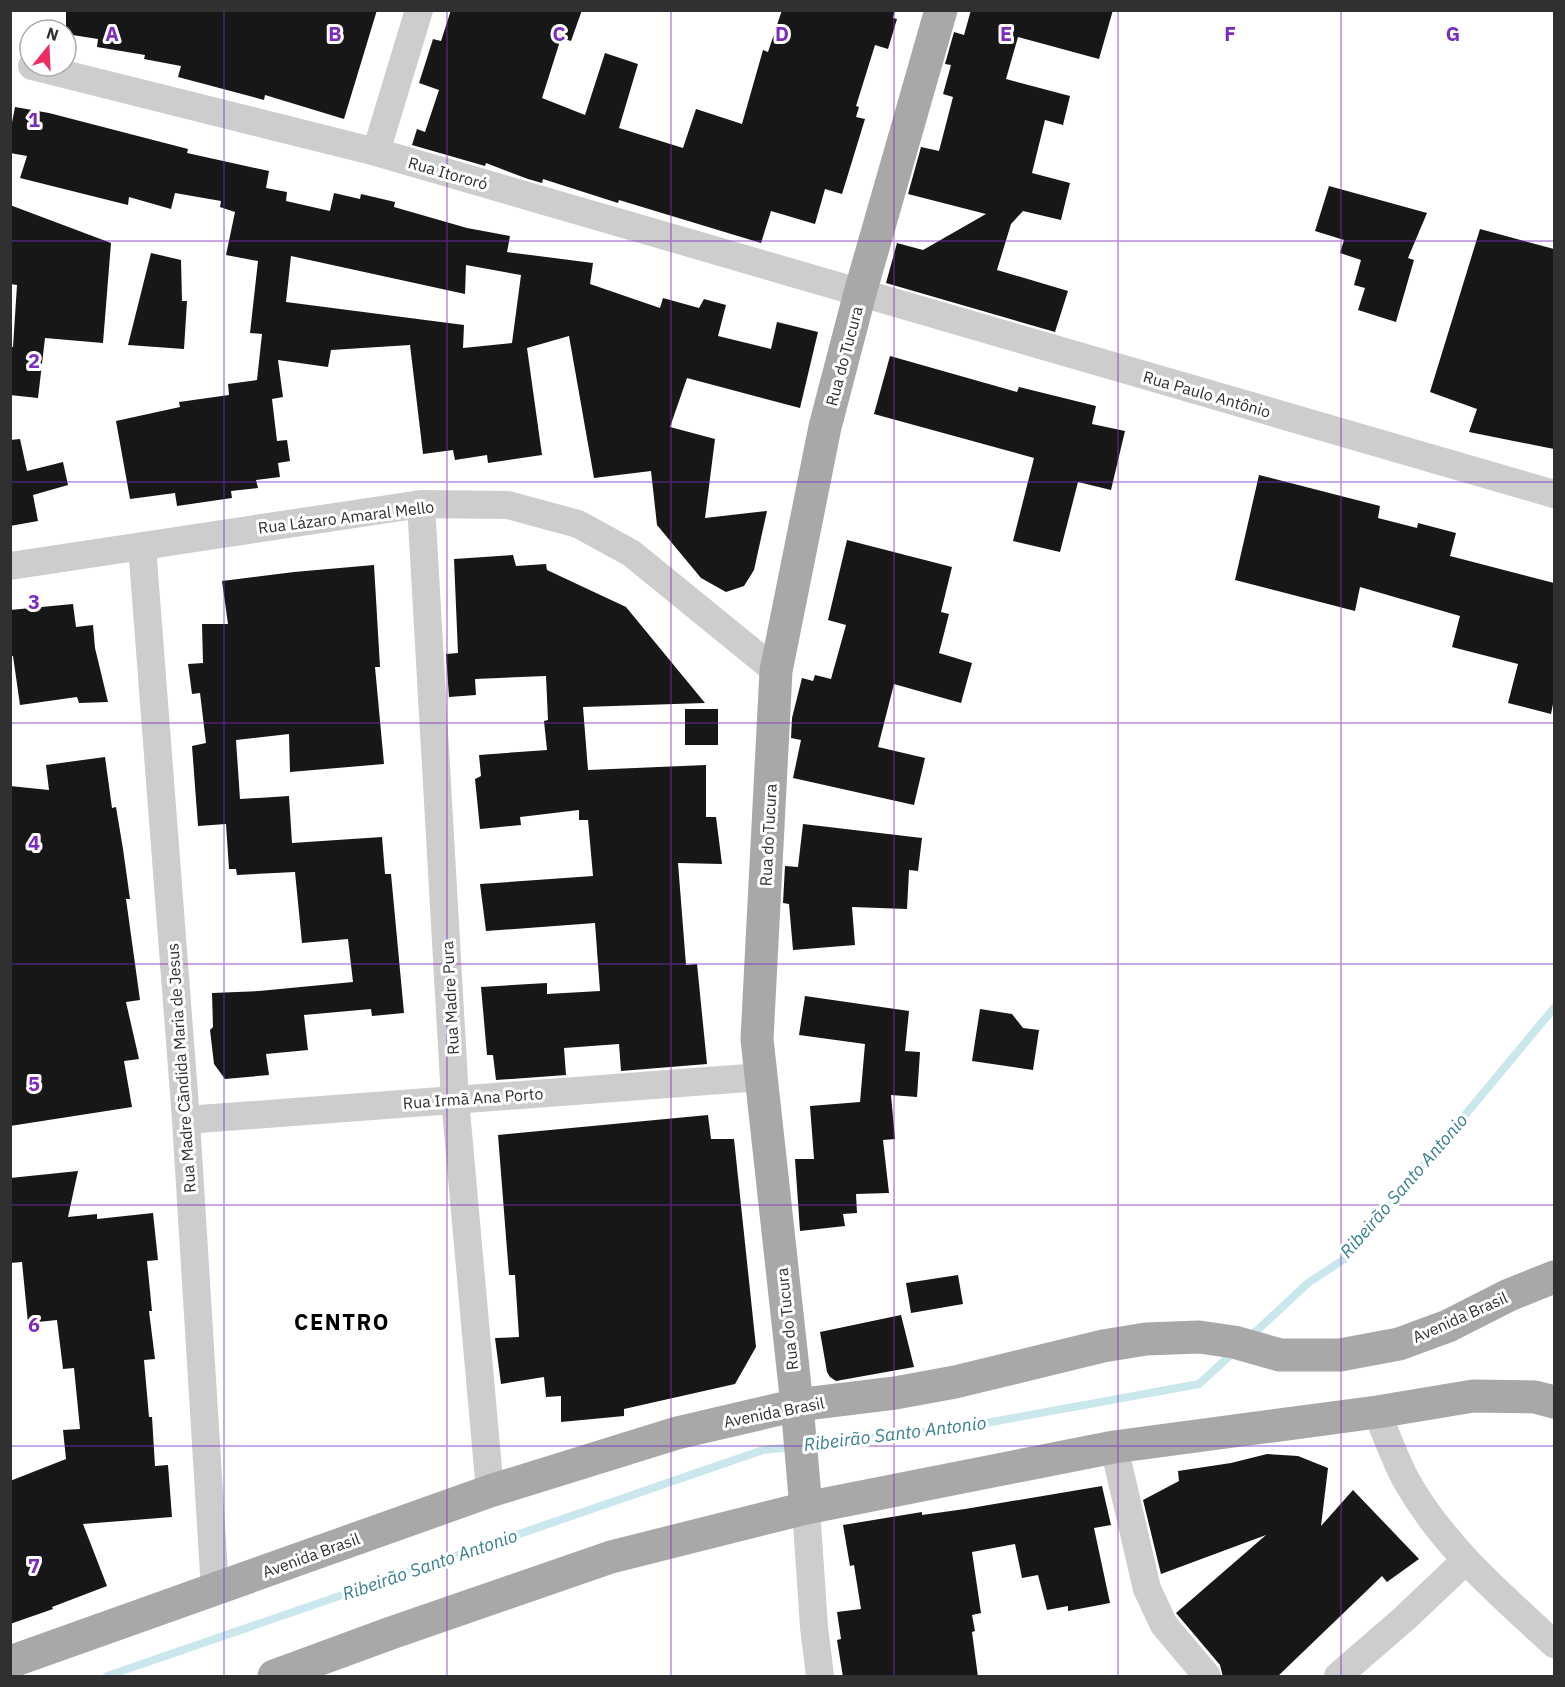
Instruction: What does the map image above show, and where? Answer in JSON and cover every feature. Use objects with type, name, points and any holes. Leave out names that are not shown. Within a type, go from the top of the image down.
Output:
[{"type":"main road","name":"Rua do Tucura","points":[[805,1497],[757,1039],[776,671],[825,427],[860,293],[941,10]]},
{"type":"main road","name":"Avenida Brasil","points":[[10,1662],[490,1491],[677,1433],[797,1413],[955,1382],[1103,1346],[1146,1339],[1199,1337],[1234,1342],[1280,1355],[1340,1355],[1399,1344],[1448,1326],[1509,1295],[1554,1277]]},
{"type":"main road","points":[[274,1677],[391,1633],[611,1557],[805,1497],[1114,1447],[1377,1412],[1473,1396],[1535,1397],[1554,1402]]},
{"type":"street","points":[[376,152],[419,10]]},
{"type":"street","name":"Rua Itororó","points":[[78,78],[376,152],[860,293]]},
{"type":"street","name":"Rua Paulo Antônio","points":[[860,293],[1554,494]]},
{"type":"street","name":"Rua Lázaro Amaral Mello","points":[[10,566],[421,504],[508,505],[578,524],[631,553],[776,671]]},
{"type":"street","name":"Rua Madre Pura","points":[[421,504],[456,1099],[490,1491]]},
{"type":"street","name":"Rua Madre Cãndida Maria de Jesus","points":[[142,546],[186,1120],[215,1590]]},
{"type":"street","name":"Rua Irmã Ana Porto","points":[[186,1120],[761,1077]]},
{"type":"street","points":[[1377,1412],[1406,1480],[1431,1518],[1465,1561],[1554,1644]]},
{"type":"street","points":[[1114,1447],[1147,1589],[1164,1625],[1206,1677]]},
{"type":"street","name":"Rua do Tucura","points":[[805,1497],[814,1627],[820,1677]]},
{"type":"street","points":[[1338,1677],[1465,1561]]},
{"type":"building","points":[[66,10],[377,10],[344,119],[265,95],[264,100],[178,77],[181,66],[144,59],[145,55],[97,47],[98,39],[78,36],[78,18],[66,18]]},
{"type":"building","points":[[451,10],[582,10],[571,41],[561,38],[542,98],[585,115],[605,53],[638,64],[619,128],[683,148],[696,109],[742,124],[763,50],[768,52],[782,10],[895,10],[893,18],[897,19],[888,49],[875,45],[856,106],[859,107],[856,117],[865,119],[842,194],[825,189],[815,224],[771,211],[761,243],[619,200],[618,203],[543,179],[542,183],[486,163],[485,166],[412,145],[417,129],[425,132],[439,90],[419,83],[433,39],[441,41]]},
{"type":"building","points":[[971,10],[1113,10],[1099,59],[1018,37],[1006,79],[1070,96],[1063,125],[1045,120],[1032,173],[1070,183],[1061,220],[1023,211],[1011,224],[997,270],[1068,291],[1055,332],[886,283],[897,243],[923,250],[986,214],[908,194],[921,147],[939,151],[953,97],[943,94],[951,65],[945,64],[954,32],[964,35]]},
{"type":"building","points":[[15,107],[49,113],[188,149],[187,153],[269,171],[266,188],[287,192],[286,201],[330,211],[334,193],[360,199],[361,194],[395,202],[394,207],[467,228],[510,236],[507,252],[593,263],[590,284],[660,308],[663,298],[699,308],[704,299],[726,305],[718,336],[771,349],[777,322],[818,332],[800,408],[687,378],[670,427],[715,439],[705,518],[767,511],[754,570],[744,586],[726,592],[701,578],[657,525],[651,471],[594,478],[569,336],[527,348],[542,455],[488,463],[487,455],[455,460],[453,450],[423,454],[410,345],[331,350],[328,367],[278,360],[283,397],[272,399],[277,441],[287,440],[290,461],[278,463],[280,477],[256,480],[258,488],[231,491],[232,498],[177,506],[175,493],[130,499],[116,421],[180,407],[179,402],[229,395],[228,384],[257,380],[262,334],[250,333],[258,261],[226,255],[235,212],[220,207],[221,201],[175,193],[171,209],[129,197],[128,205],[20,178],[27,156],[10,153],[10,133]],"holes":[[[291,256],[465,294],[466,265],[521,275],[512,343],[463,348],[464,325],[286,302]]]},
{"type":"building","points":[[1329,186],[1427,213],[1408,258],[1414,260],[1396,322],[1358,310],[1365,288],[1354,285],[1361,260],[1340,253],[1344,240],[1315,231]]},
{"type":"building","points":[[10,205],[111,243],[103,343],[45,338],[38,398],[10,395],[10,347],[13,347],[17,285],[10,284]]},
{"type":"building","points":[[1480,229],[1554,249],[1554,449],[1469,432],[1477,409],[1430,392]]},
{"type":"building","points":[[151,253],[181,260],[182,301],[187,301],[184,349],[128,345]]},
{"type":"building","points":[[890,356],[1017,392],[1019,387],[1096,406],[1092,424],[1125,431],[1111,490],[1078,482],[1060,552],[1013,541],[1034,458],[874,414]]},
{"type":"building","points":[[20,439],[27,471],[63,462],[68,485],[33,495],[38,521],[10,526],[10,440]]},
{"type":"building","points":[[1259,475],[1380,506],[1378,518],[1417,528],[1418,523],[1456,533],[1450,556],[1554,583],[1554,699],[1551,714],[1508,703],[1518,664],[1452,647],[1460,616],[1360,587],[1355,611],[1235,580]]},
{"type":"building","points":[[847,540],[952,567],[941,612],[949,614],[939,653],[972,663],[961,703],[894,684],[878,747],[925,758],[914,805],[793,778],[801,740],[791,738],[792,718],[802,678],[813,681],[815,675],[831,679],[846,625],[828,620]]},
{"type":"building","points":[[513,555],[516,566],[546,564],[547,570],[626,607],[705,703],[583,707],[588,770],[706,765],[706,817],[716,817],[722,864],[678,863],[686,965],[697,964],[707,1064],[621,1071],[619,1044],[564,1048],[566,1075],[496,1080],[493,1055],[487,1055],[481,987],[547,983],[547,994],[600,991],[595,923],[486,931],[480,884],[593,876],[588,820],[579,820],[579,810],[520,817],[521,825],[480,829],[475,779],[481,776],[479,755],[547,750],[544,721],[548,720],[546,676],[475,679],[476,695],[449,697],[446,654],[458,653],[454,559]]},
{"type":"building","points":[[374,565],[380,667],[375,667],[384,764],[290,772],[289,734],[236,740],[240,799],[289,796],[292,843],[382,837],[385,874],[391,874],[404,1013],[372,1016],[371,1009],[304,1015],[308,1050],[266,1054],[269,1075],[225,1079],[214,1064],[210,1030],[213,1027],[212,993],[353,982],[348,939],[302,943],[295,872],[237,875],[236,869],[229,869],[226,824],[198,826],[192,746],[206,743],[200,693],[192,694],[188,664],[203,663],[202,624],[228,624],[222,581]]},
{"type":"building","points":[[73,604],[76,627],[93,625],[95,648],[108,702],[79,703],[77,697],[20,705],[13,656],[10,656],[10,610]]},
{"type":"building","points":[[685,709],[718,709],[718,745],[685,745]]},
{"type":"building","points":[[105,757],[112,808],[116,807],[123,849],[130,899],[126,899],[140,1000],[126,1002],[139,1059],[124,1061],[132,1107],[10,1126],[10,786],[49,790],[46,765]]},
{"type":"building","points":[[803,824],[922,838],[918,871],[909,870],[907,909],[852,907],[855,945],[793,950],[789,904],[783,903],[785,866],[798,867]]},
{"type":"building","points":[[805,996],[909,1011],[905,1051],[920,1052],[917,1097],[891,1095],[895,1139],[883,1140],[889,1193],[856,1194],[857,1213],[843,1214],[845,1226],[800,1231],[795,1159],[814,1159],[810,1106],[860,1102],[865,1044],[799,1035]]},
{"type":"building","points":[[980,1009],[1012,1014],[1023,1028],[1039,1030],[1033,1070],[972,1061]]},
{"type":"building","points":[[708,1115],[711,1139],[734,1139],[756,1347],[735,1384],[624,1409],[624,1416],[561,1422],[561,1396],[546,1397],[544,1377],[501,1384],[495,1338],[519,1337],[515,1275],[509,1275],[498,1135]]},
{"type":"building","points":[[78,1171],[68,1217],[97,1214],[97,1219],[153,1213],[158,1260],[147,1261],[152,1311],[149,1311],[155,1359],[144,1360],[149,1417],[152,1417],[155,1466],[168,1465],[172,1517],[83,1524],[107,1586],[10,1624],[10,1481],[66,1459],[63,1430],[80,1429],[74,1368],[63,1369],[57,1320],[28,1323],[22,1262],[10,1263],[10,1178]]},
{"type":"building","points":[[958,1275],[963,1304],[911,1313],[906,1283]]},
{"type":"building","points":[[901,1315],[914,1367],[836,1381],[830,1377],[827,1372],[820,1332]]},
{"type":"building","points":[[1267,1454],[1298,1456],[1328,1468],[1321,1526],[1353,1490],[1419,1559],[1387,1582],[1382,1576],[1277,1677],[1223,1677],[1220,1665],[1176,1613],[1266,1535],[1161,1574],[1143,1500],[1179,1481],[1178,1471],[1231,1463]]},
{"type":"building","points":[[1102,1486],[1111,1525],[1094,1528],[1110,1603],[1068,1611],[1068,1606],[1047,1610],[1038,1575],[1022,1578],[1015,1544],[972,1552],[981,1613],[972,1615],[978,1677],[843,1677],[837,1640],[841,1639],[837,1612],[861,1609],[854,1565],[850,1566],[843,1525],[922,1512],[922,1515],[965,1509]]},
{"type":"waterway","name":"Ribeirão Santo Antonio","points":[[1249,1338],[1308,1283],[1346,1258],[1554,1008]]},
{"type":"waterway","name":"Ribeirão Santo Antonio","points":[[807,1445],[959,1428],[1199,1384],[1235,1351]]},
{"type":"waterway","name":"Ribeirão Santo Antonio","points":[[107,1676],[763,1450],[794,1447]]},
{"type":"district","name":"CENTRO","points":[[342,1322]]}]
